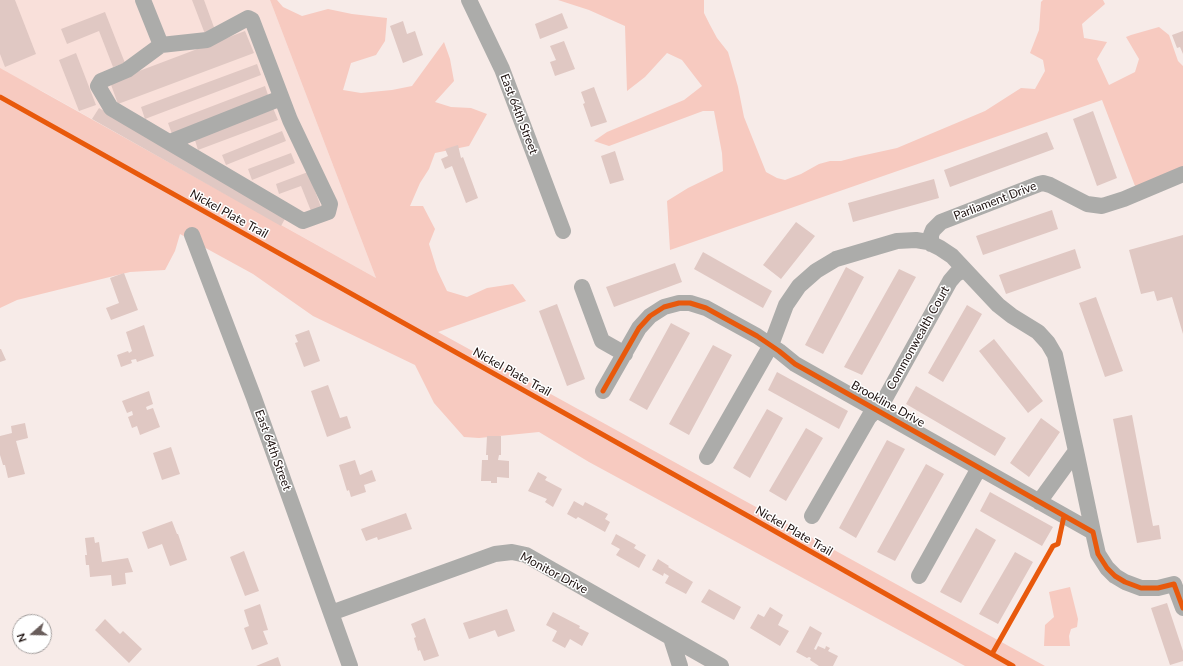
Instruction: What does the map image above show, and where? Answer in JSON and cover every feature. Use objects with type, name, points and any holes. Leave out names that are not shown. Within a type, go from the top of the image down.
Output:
[{"type":"street","points":[[143,0],[161,46]]},
{"type":"street","name":"East 64th Street","points":[[470,0],[502,69],[563,231]]},
{"type":"street","points":[[248,18],[252,20],[281,98],[330,204],[328,212],[303,221],[111,108],[98,86],[101,81],[127,70],[161,46],[208,40],[248,18]]},
{"type":"street","points":[[170,142],[281,98]]},
{"type":"street","name":"Parliament Drive","points":[[932,244],[931,235],[933,230],[942,222],[1039,184],[1050,184],[1087,204],[1102,206],[1124,199],[1183,174]]},
{"type":"street","name":"East 64th Street","points":[[192,235],[256,403],[350,666]]},
{"type":"street","points":[[707,457],[771,345],[786,305],[799,286],[816,270],[831,261],[842,257],[896,241],[916,240],[932,244],[952,256],[998,305],[1012,316],[1038,332],[1048,343],[1057,360],[1098,554],[1107,568],[1120,579],[1136,586],[1158,588],[1180,582],[1183,608]]},
{"type":"street","name":"Commonwealth Court","points":[[876,409],[882,404],[950,281],[956,274],[964,270]]},
{"type":"street","points":[[582,287],[602,341],[625,354]]},
{"type":"street","name":"Brookline Drive","points":[[603,391],[639,328],[650,316],[664,307],[679,303],[690,303],[706,308],[771,345],[795,364],[1093,532]]},
{"type":"street","name":"Brookline Drive","points":[[812,516],[869,417],[876,409]]},
{"type":"street","points":[[1039,502],[1076,451]]},
{"type":"street","points":[[919,576],[979,468]]},
{"type":"street","name":"Monitor Drive","points":[[331,613],[495,554],[512,552],[526,556],[721,666]]},
{"type":"street","points":[[671,638],[680,666]]},
{"type":"shaded area","points":[[0,0],[270,0],[376,278],[42,91],[0,73]]},
{"type":"shaded area","points":[[270,0],[277,0],[283,7],[302,16],[328,9],[352,14],[387,18],[385,41],[376,55],[351,63],[343,90],[361,93],[392,90],[412,86],[444,42],[450,59],[454,81],[435,102],[451,107],[471,108],[487,114],[469,146],[435,153],[429,169],[420,183],[410,206],[423,206],[435,229],[429,244],[437,270],[447,291],[467,297],[487,288],[513,284],[526,301],[438,332],[1045,666],[965,666],[589,462],[539,432],[479,438],[464,437],[434,403],[415,365],[313,316],[253,274],[180,234],[175,251],[165,270],[130,272],[17,300],[0,308],[0,68],[376,278]]},
{"type":"shaded area","points":[[558,0],[704,0],[704,13],[717,38],[728,52],[738,87],[744,117],[766,172],[777,178],[785,180],[801,174],[819,164],[830,161],[841,161],[897,148],[985,111],[1021,88],[1035,89],[1045,71],[1043,60],[1030,53],[1039,30],[1041,2],[1043,0],[1103,0],[1105,4],[1082,24],[1084,38],[1107,42],[1097,59],[1109,85],[1135,72],[1139,59],[1126,37],[1159,27],[1169,35],[1178,61],[1183,66],[1183,180],[1140,199],[1102,100],[670,250],[667,201],[688,188],[723,171],[722,153],[714,111],[703,111],[609,146],[594,141],[607,132],[684,100],[702,86],[682,60],[667,53],[645,77],[627,91],[625,26],[589,10]]},
{"type":"shaded area","points":[[1070,587],[1078,619],[1077,627],[1071,629],[1069,636],[1070,646],[1044,646],[1045,625],[1054,617],[1049,592]]},
{"type":"building","points":[[0,0],[15,0],[36,54],[5,67],[0,54]]},
{"type":"building","points":[[192,0],[204,0],[215,30],[205,34]]},
{"type":"building","points":[[105,12],[125,63],[113,67],[99,31],[67,44],[61,29]]},
{"type":"building","points":[[562,13],[568,28],[540,39],[535,24]]},
{"type":"building","points":[[403,21],[407,34],[415,31],[423,55],[403,63],[390,26]]},
{"type":"building","points":[[245,31],[254,53],[118,104],[110,82]]},
{"type":"building","points":[[1183,31],[1183,54],[1180,47],[1177,48],[1172,35]]},
{"type":"building","points":[[564,41],[575,69],[555,76],[550,62],[556,60],[550,46]]},
{"type":"building","points":[[76,53],[96,105],[79,111],[59,60]]},
{"type":"building","points":[[257,64],[261,75],[145,119],[141,107]]},
{"type":"building","points":[[265,86],[269,98],[172,134],[168,123]]},
{"type":"building","points":[[594,87],[607,122],[591,127],[583,104],[585,103],[581,92]]},
{"type":"building","points":[[99,108],[287,215],[281,226],[92,119]]},
{"type":"building","points":[[273,108],[278,120],[198,150],[194,137]]},
{"type":"building","points":[[1093,111],[1117,178],[1097,186],[1073,119]]},
{"type":"building","points":[[282,131],[286,141],[226,165],[222,155]]},
{"type":"building","points":[[1047,132],[1054,149],[950,187],[944,170]]},
{"type":"building","points":[[458,145],[461,158],[463,157],[478,198],[466,203],[452,166],[445,169],[441,159],[448,156],[445,149]]},
{"type":"building","points":[[615,151],[624,180],[610,184],[601,156]]},
{"type":"building","points":[[291,153],[295,163],[252,180],[248,169]]},
{"type":"building","points":[[308,172],[321,207],[311,211],[301,186],[279,194],[276,184]]},
{"type":"building","points":[[934,179],[939,198],[853,222],[848,203]]},
{"type":"building","points":[[1052,210],[1058,229],[983,255],[976,236]]},
{"type":"building","points":[[796,222],[815,236],[781,279],[763,265]]},
{"type":"building","points":[[1183,235],[1183,334],[1172,297],[1157,301],[1154,291],[1141,294],[1129,250]]},
{"type":"building","points":[[1075,249],[1081,268],[1006,294],[999,275]]},
{"type":"building","points":[[703,252],[772,291],[763,308],[694,269]]},
{"type":"building","points":[[675,263],[682,282],[614,307],[606,287]]},
{"type":"building","points":[[846,267],[864,277],[823,354],[805,345]]},
{"type":"building","points":[[899,269],[916,277],[862,375],[844,367]]},
{"type":"building","points":[[124,273],[138,310],[111,320],[106,308],[119,303],[110,278]]},
{"type":"building","points":[[1096,297],[1123,371],[1105,377],[1079,303]]},
{"type":"building","points":[[557,304],[585,379],[567,386],[539,311]]},
{"type":"building","points":[[967,305],[982,314],[943,382],[928,373]]},
{"type":"building","points":[[671,323],[690,333],[647,410],[629,400]]},
{"type":"building","points":[[144,325],[154,356],[137,362],[136,359],[131,360],[132,363],[121,367],[117,355],[132,351],[126,332]]},
{"type":"building","points":[[309,330],[320,361],[304,367],[295,343],[298,342],[295,335]]},
{"type":"building","points":[[994,339],[1043,401],[1028,413],[979,351]]},
{"type":"building","points":[[713,345],[732,355],[689,435],[669,424]]},
{"type":"building","points":[[0,349],[6,360],[0,362]]},
{"type":"building","points":[[777,372],[848,411],[839,429],[768,390]]},
{"type":"building","points":[[328,385],[340,418],[347,416],[351,428],[327,437],[311,391]]},
{"type":"building","points":[[916,386],[1006,438],[995,456],[906,404]]},
{"type":"building","points":[[149,391],[153,404],[146,407],[147,410],[153,408],[160,427],[140,435],[137,426],[132,428],[128,417],[133,415],[132,411],[127,413],[122,401]]},
{"type":"building","points":[[767,409],[783,418],[750,478],[733,468]]},
{"type":"building","points":[[1132,415],[1153,526],[1159,525],[1161,539],[1137,543],[1113,419]]},
{"type":"building","points":[[1041,418],[1060,432],[1029,477],[1010,463]]},
{"type":"building","points":[[25,423],[28,438],[16,441],[25,474],[8,478],[5,465],[3,465],[0,455],[0,436],[12,433],[11,426]]},
{"type":"building","points":[[806,428],[823,438],[786,501],[769,491]]},
{"type":"building","points":[[487,436],[501,436],[501,455],[499,455],[498,460],[509,461],[509,478],[497,477],[497,483],[491,483],[491,481],[481,481],[482,460],[488,460],[488,455],[486,455]]},
{"type":"building","points":[[887,440],[905,449],[856,538],[839,528]]},
{"type":"building","points":[[171,447],[180,474],[162,480],[153,453]]},
{"type":"building","points":[[355,460],[360,475],[372,470],[376,481],[364,485],[366,492],[351,497],[349,490],[347,491],[339,465]]},
{"type":"building","points":[[926,464],[944,474],[895,561],[877,552]]},
{"type":"building","points":[[538,472],[547,477],[545,480],[562,489],[553,507],[545,502],[547,499],[528,491]]},
{"type":"building","points":[[990,492],[1053,527],[1042,546],[980,511]]},
{"type":"building","points":[[574,501],[583,506],[585,502],[608,514],[605,519],[610,522],[605,532],[578,517],[576,519],[567,514]]},
{"type":"building","points":[[406,513],[412,529],[378,540],[377,537],[366,541],[361,529]]},
{"type":"building","points":[[172,521],[187,560],[170,566],[162,544],[148,549],[142,532]]},
{"type":"building","points":[[976,528],[996,540],[961,603],[940,592]]},
{"type":"building","points":[[616,534],[636,545],[634,548],[646,555],[639,568],[616,555],[620,549],[611,544]]},
{"type":"building","points":[[94,537],[95,543],[99,542],[102,562],[128,558],[133,572],[125,573],[126,584],[112,586],[111,575],[90,577],[89,565],[86,565],[85,555],[87,555],[85,538]]},
{"type":"building","points":[[244,551],[259,591],[245,596],[230,557]]},
{"type":"building","points":[[1015,552],[1033,562],[998,624],[979,614]]},
{"type":"building","points":[[658,559],[693,582],[686,594],[665,583],[669,576],[664,573],[663,576],[652,570]]},
{"type":"building","points":[[709,589],[741,607],[734,620],[701,602]]},
{"type":"building","points":[[1167,603],[1183,651],[1183,661],[1170,665],[1151,608]]},
{"type":"building","points":[[260,604],[268,630],[263,631],[268,644],[252,650],[244,628],[249,626],[244,610]]},
{"type":"building","points":[[770,607],[783,615],[778,625],[789,631],[780,646],[750,628],[758,614],[764,617]]},
{"type":"building","points":[[507,609],[515,631],[498,637],[495,630],[469,639],[463,623]]},
{"type":"building","points":[[553,612],[580,626],[579,628],[589,633],[582,646],[570,639],[565,648],[552,641],[557,631],[546,625]]},
{"type":"building","points":[[425,618],[439,656],[424,661],[420,650],[418,651],[414,638],[416,637],[411,624]]},
{"type":"building","points":[[105,619],[120,634],[123,631],[142,649],[129,663],[95,630]]},
{"type":"building","points":[[810,626],[822,633],[814,649],[816,650],[818,646],[825,649],[826,646],[830,648],[828,651],[838,656],[833,666],[819,666],[810,660],[811,658],[807,658],[796,652]]},
{"type":"building","points":[[278,657],[281,666],[256,666]]},
{"type":"cycle path","name":"Nickel Plate Trail","points":[[0,97],[1013,666]]},
{"type":"cycle path","points":[[603,391],[639,328],[650,316],[664,307],[679,303],[690,303],[706,308],[757,336],[795,364],[1093,532],[1098,554],[1107,568],[1115,576],[1125,582],[1141,588],[1158,588],[1174,584],[1183,608]]},
{"type":"cycle path","points":[[992,654],[1053,546],[1058,544],[1064,516]]}]
